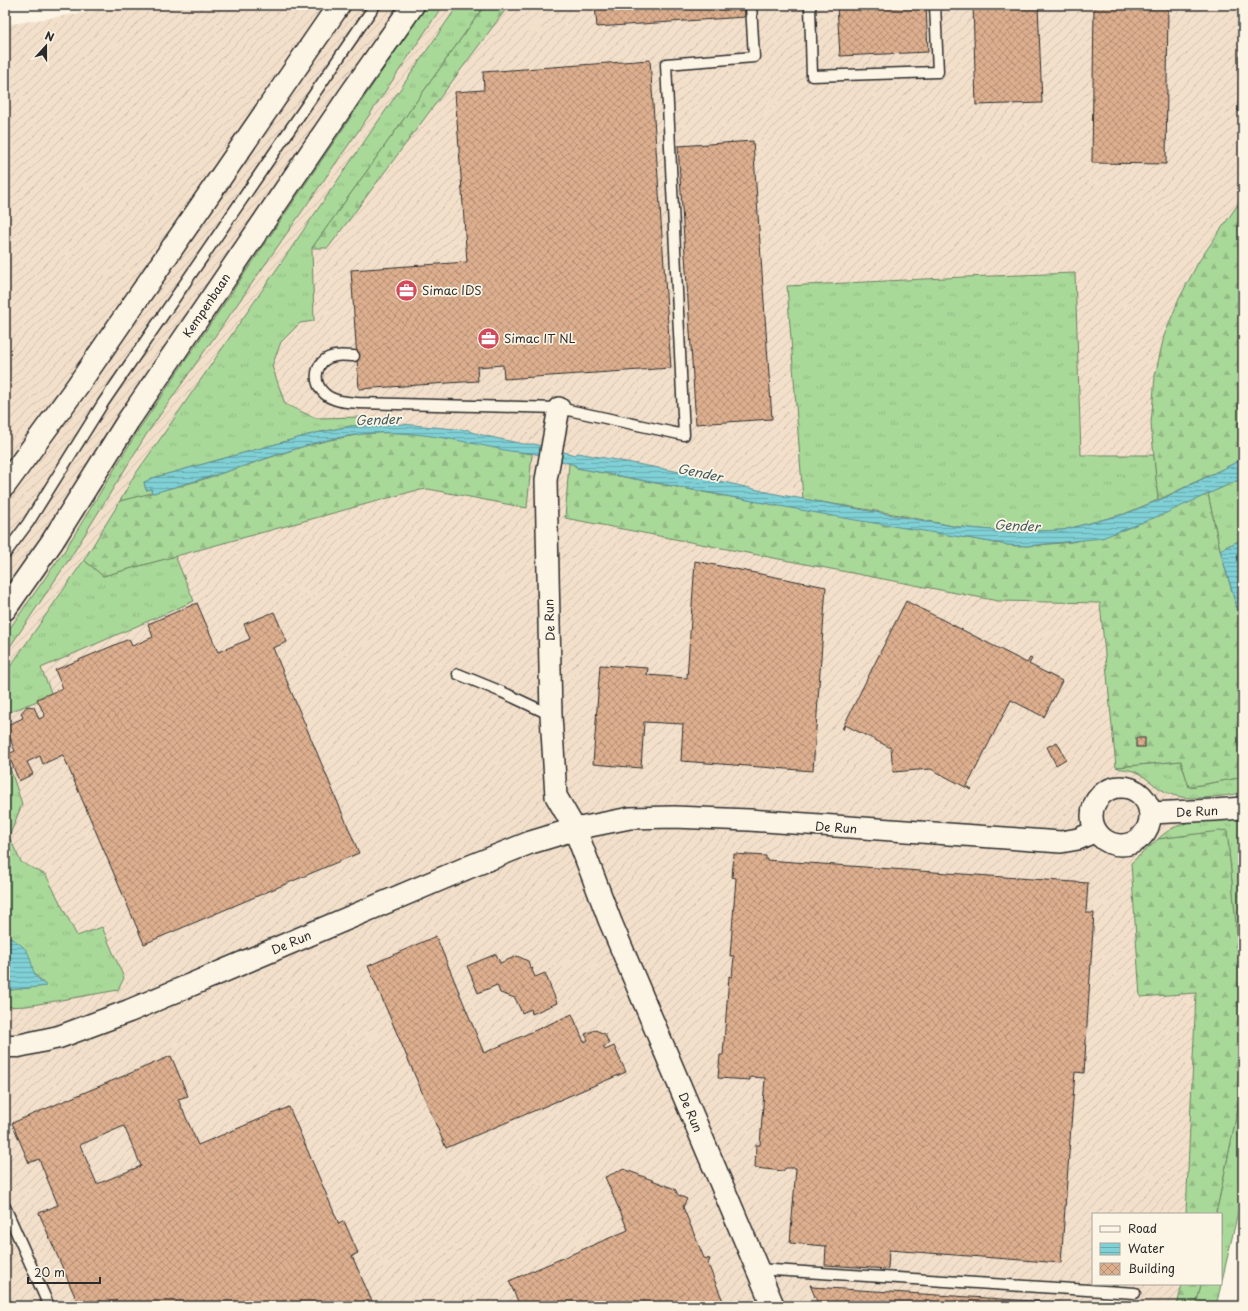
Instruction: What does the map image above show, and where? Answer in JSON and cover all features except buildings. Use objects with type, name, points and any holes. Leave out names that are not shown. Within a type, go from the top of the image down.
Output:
[{"type":"main road","points":[[5,485],[78,385],[339,5]]},
{"type":"main road","name":"Kempenbaan","points":[[5,609],[52,542],[128,421],[413,5]]},
{"type":"main road","name":"De Run","points":[[5,1046],[18,1046],[59,1037],[129,1011],[469,867],[529,843],[575,829],[610,921],[773,1306]]},
{"type":"street","name":"De Run","points":[[559,408],[546,480],[552,714],[556,796],[575,829],[630,818],[674,817],[749,820],[1061,842],[1078,839],[1096,831]]},
{"type":"street","points":[[1125,787],[1138,791],[1146,801],[1150,813],[1149,826],[1142,837],[1130,844],[1117,845],[1105,840],[1096,831],[1091,815],[1096,800],[1109,789],[1125,787]]},
{"type":"street","name":"De Run","points":[[1150,813],[1243,808]]},
{"type":"lane","points":[[5,554],[28,522],[103,403],[375,5]]},
{"type":"lane","points":[[354,356],[334,356],[324,360],[318,369],[316,378],[319,387],[326,395],[346,402],[358,403],[559,408],[684,435],[666,64],[754,57],[751,5]]},
{"type":"lane","points":[[810,5],[812,76],[938,72],[935,5]]},
{"type":"lane","points":[[458,674],[552,714]]},
{"type":"lane","points":[[5,1207],[49,1306]]},
{"type":"lane","points":[[757,1269],[1135,1293]]},
{"type":"shaded area","points":[[132,5],[1243,5],[1243,221],[1163,379],[1199,821],[1243,976],[1243,1150],[1221,1213],[1092,1213],[1092,1285],[1211,1285],[1206,1306],[5,1306],[5,25]]},
{"type":"green space","points":[[427,5],[443,5],[368,117],[146,435],[72,555],[5,654],[5,635],[65,550],[139,429]]},
{"type":"green space","points":[[458,5],[485,5],[312,248],[314,321],[300,323],[281,342],[272,366],[285,404],[315,418],[363,417],[364,426],[351,426],[316,433],[149,479],[150,480],[144,482],[146,490],[152,489],[151,491],[154,493],[120,501],[134,476]]},
{"type":"green space","points":[[485,5],[509,5],[328,248],[312,248]]},
{"type":"green space","points":[[1243,197],[1243,459],[1158,500],[1151,424],[1155,376],[1164,336],[1179,299],[1199,261]]},
{"type":"green space","points":[[1075,273],[1081,455],[1154,455],[1158,500],[1124,514],[1063,530],[1014,532],[958,527],[894,514],[803,499],[787,286]]},
{"type":"green space","points":[[387,432],[443,437],[532,454],[527,508],[428,489],[414,491],[103,576],[84,560],[120,501],[198,481],[305,446],[362,434]]},
{"type":"green space","points":[[569,463],[575,465],[577,468],[708,493],[1008,545],[1027,546],[1072,542],[1123,530],[1208,494],[1220,550],[1243,630],[1243,776],[1189,787],[1181,761],[1116,767],[1100,603],[998,601],[565,518]]},
{"type":"green space","points":[[1243,478],[1243,539],[1220,550],[1208,494]]},
{"type":"green space","points":[[175,556],[194,601],[41,668],[52,695],[5,714],[5,674],[84,560],[103,576]]},
{"type":"green space","points":[[5,753],[22,804],[9,837],[21,862],[46,875],[77,936],[102,927],[124,978],[118,990],[27,1006],[5,1007],[5,989],[10,990],[46,986],[32,971],[27,952],[5,935]]},
{"type":"green space","points":[[1181,761],[1189,787],[1243,776],[1243,793],[1206,798],[1187,798],[1165,792],[1136,772],[1116,767]]},
{"type":"green space","points":[[1243,818],[1243,997],[1227,831],[1158,839],[1177,826],[1187,823],[1208,819]]},
{"type":"green space","points":[[1227,830],[1243,997],[1243,1084],[1216,1213],[1186,1213],[1196,993],[1140,997],[1131,863],[1158,839]]},
{"type":"green space","points":[[1243,1084],[1243,1191],[1222,1280],[1222,1213],[1216,1213]]},
{"type":"green space","points":[[1182,1285],[1201,1285],[1196,1306],[1177,1306]]},
{"type":"green space","points":[[1201,1285],[1221,1285],[1216,1306],[1196,1306]]},
{"type":"water","points":[[402,424],[467,429],[471,432],[486,436],[523,444],[534,444],[575,455],[578,453],[680,472],[776,494],[958,527],[1014,532],[1063,530],[1125,514],[1164,498],[1243,459],[1243,478],[1164,514],[1102,538],[1027,546],[1008,545],[849,519],[577,468],[575,465],[531,453],[507,451],[451,439],[416,434],[363,434],[333,439],[154,493],[151,492],[152,489],[146,490],[144,482],[149,479],[316,433],[351,426]]},
{"type":"water","points":[[1243,539],[1243,628],[1220,550]]},
{"type":"water","points":[[5,935],[24,947],[28,953],[33,971],[37,978],[47,986],[10,990],[5,989]]},
{"type":"place","name":"Simac IDS","points":[[407,290]]},
{"type":"place","name":"Simac IT NL","points":[[488,338]]},
{"type":"water label","name":"Gender","points":[[378,419]]},
{"type":"water label","name":"Gender","points":[[700,472]]},
{"type":"water label","name":"Gender","points":[[1017,525]]}]
